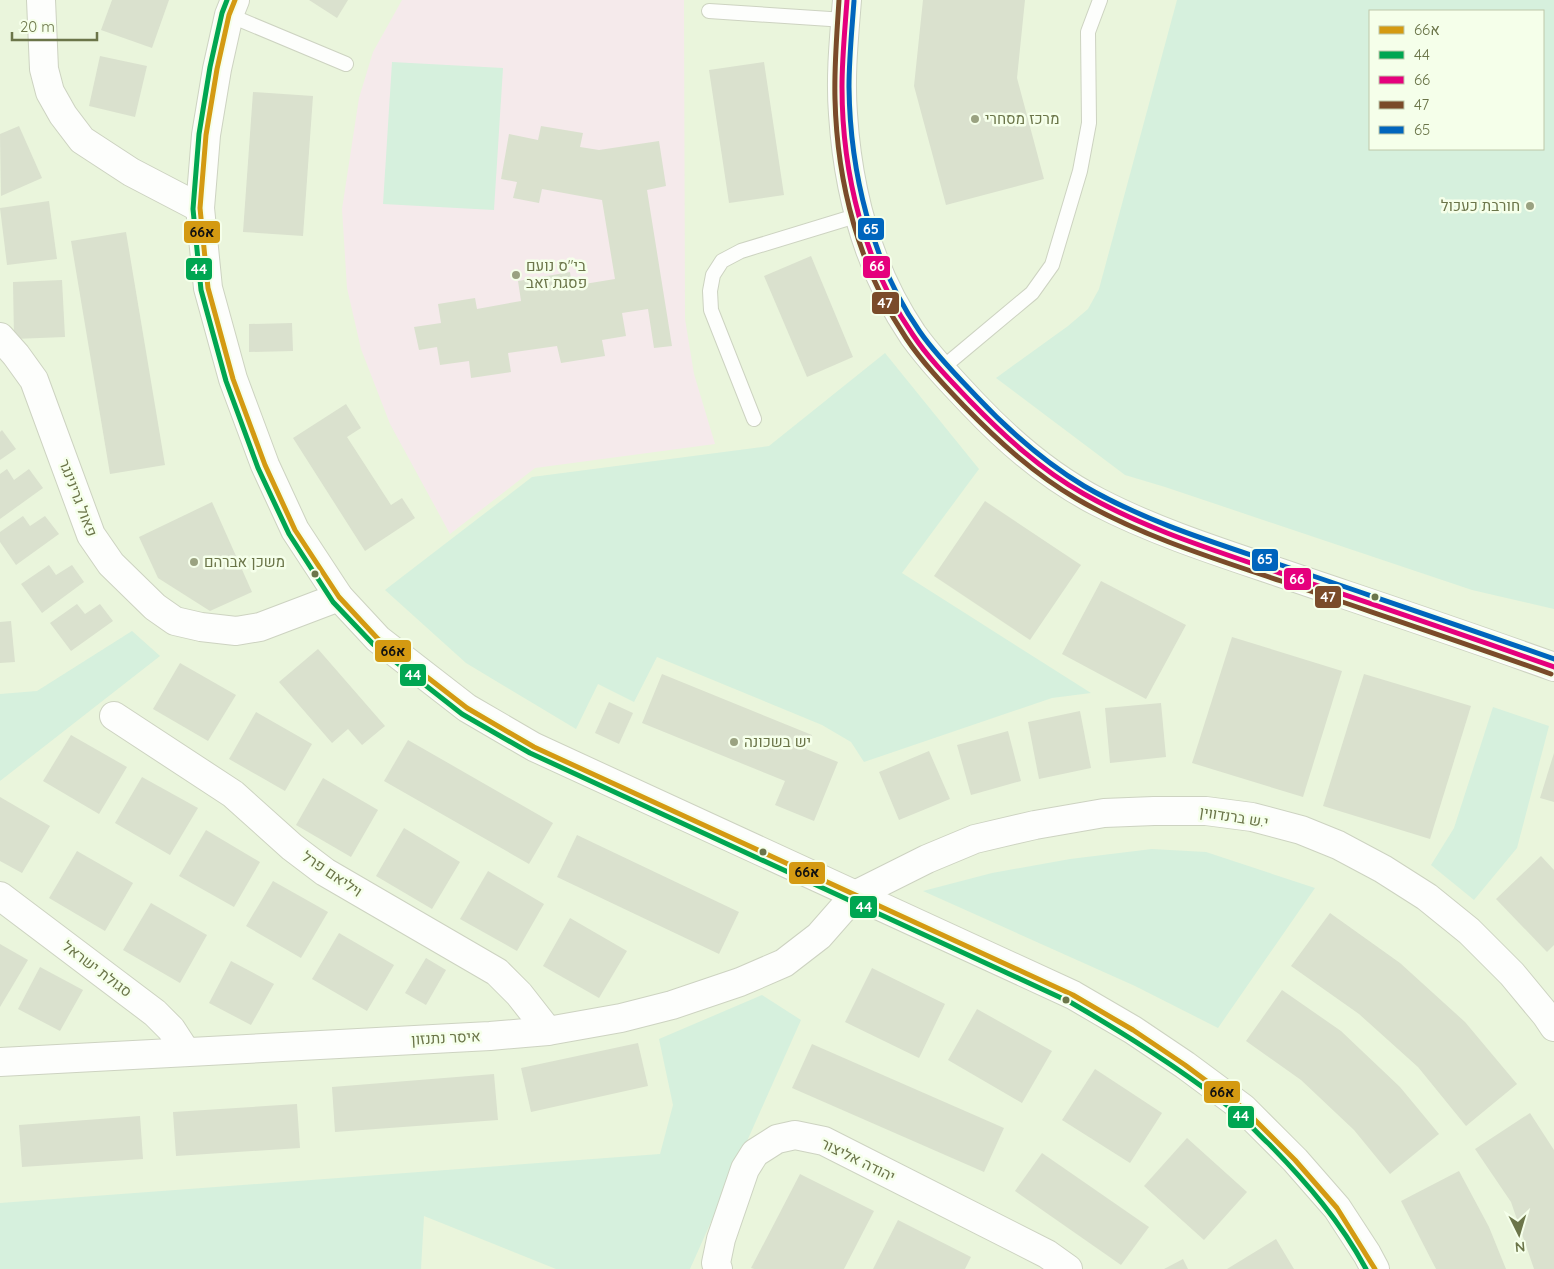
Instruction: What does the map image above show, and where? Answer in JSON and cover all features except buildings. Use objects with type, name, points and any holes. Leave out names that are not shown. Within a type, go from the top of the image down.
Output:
[{"type":"street","points":[[41,0],[44,69],[50,92],[63,115],[82,140],[131,172],[200,208]]},
{"type":"street","points":[[232,7],[216,69],[206,135],[200,208],[208,288],[233,379],[265,466],[295,530],[339,597],[378,639],[467,708],[526,742],[598,778],[1073,995],[1132,1030],[1185,1065],[1243,1108],[1295,1160],[1337,1208],[1375,1269]]},
{"type":"street","points":[[846,10],[842,64],[842,114],[859,215],[872,257],[894,302],[914,335],[941,369],[1017,448],[1096,502],[1178,538],[1554,667]]},
{"type":"street","name":"פאול גרינינגר","points":[[0,337],[34,380],[91,535],[111,564],[155,607],[176,621],[201,627],[236,631],[260,626],[339,597]]},
{"type":"street","name":"ויליאם פרל","points":[[114,716],[233,794],[292,847],[325,872],[497,972],[519,994],[548,1031]]},
{"type":"street","name":"י.ש ברנדווין","points":[[855,895],[927,859],[975,839],[1036,826],[1104,813],[1146,811],[1206,810],[1252,817],[1301,830],[1338,845],[1383,869],[1427,897],[1469,931],[1512,974],[1554,1027]]},
{"type":"street","name":"איסר נתנזון","points":[[0,1062],[490,1036],[548,1031],[621,1018],[672,1005],[740,982],[784,963],[818,936],[855,895]]},
{"type":"street","name":"סגולת ישראל","points":[[0,896],[155,1013],[171,1029],[186,1052]]},
{"type":"street","name":"יהודה אליצור","points":[[718,1269],[716,1263],[721,1239],[745,1169],[755,1153],[777,1138],[794,1135],[824,1141],[1046,1254],[1068,1269]]},
{"type":"lane","points":[[941,369],[1032,293],[1052,265],[1080,171],[1086,142],[1089,123],[1088,32],[1100,0]]},
{"type":"lane","points":[[232,7],[346,64]]},
{"type":"lane","points":[[709,11],[846,10]]},
{"type":"lane","points":[[754,419],[711,310],[710,290],[713,275],[722,261],[741,251],[859,215]]},
{"type":"shaded area","points":[[0,0],[1554,0],[1554,1269],[0,1269]]},
{"type":"shaded area","name":"בי\"ס נועם פסגת זאב","points":[[402,0],[684,0],[685,319],[694,374],[715,444],[535,468],[450,534],[390,424],[361,349],[347,288],[342,209],[359,98],[373,52]]},
{"type":"shaded area","points":[[1177,0],[1554,0],[1554,609],[1472,590],[1125,475],[996,378],[1068,326],[1088,309],[1099,289]]},
{"type":"shaded area","points":[[392,62],[503,68],[494,210],[383,204]]},
{"type":"shaded area","points":[[885,353],[979,469],[902,573],[1091,693],[1052,698],[864,762],[851,742],[822,725],[657,657],[634,702],[598,684],[576,729],[466,663],[385,590],[532,477],[769,446]]},
{"type":"shaded area","points":[[132,631],[160,656],[0,781],[0,694],[37,691]]},
{"type":"shaded area","points":[[1493,707],[1549,726],[1517,848],[1474,900],[1431,865],[1454,828]]},
{"type":"shaded area","points":[[1152,849],[1206,852],[1315,888],[1218,1028],[1135,986],[923,891],[992,873],[1070,859]]},
{"type":"shaded area","points":[[762,995],[801,1020],[690,1269],[556,1269],[424,1216],[421,1269],[0,1269],[0,1203],[660,1154],[673,1105],[659,1039]]},
{"type":"transit line","name":"44","points":[[227,0],[222,13],[210,67],[199,134],[193,209],[201,290],[226,381],[258,468],[289,534],[333,602],[373,644],[462,714],[530,753],[1070,1002],[1155,1054],[1237,1113],[1269,1144],[1322,1203],[1346,1235],[1366,1269]]},
{"type":"transit line","name":"66א","points":[[235,0],[229,15],[217,69],[206,135],[200,208],[208,288],[233,379],[265,465],[295,530],[339,597],[378,639],[467,708],[534,747],[1073,995],[1133,1030],[1185,1065],[1243,1108],[1295,1160],[1337,1208],[1375,1269]]},
{"type":"transit line","name":"47","points":[[839,0],[835,74],[837,131],[846,193],[863,254],[875,283],[912,347],[940,381],[990,431],[1031,468],[1061,489],[1101,512],[1151,535],[1203,555],[1551,674]]},
{"type":"transit line","name":"66","points":[[847,0],[842,76],[843,119],[852,185],[859,217],[869,248],[881,278],[896,307],[919,344],[947,377],[996,427],[1024,452],[1068,485],[1108,507],[1157,529],[1554,667]]},
{"type":"transit line","name":"65","points":[[854,1],[849,76],[850,119],[859,183],[866,215],[876,246],[888,276],[920,332],[947,365],[989,410],[1041,456],[1069,477],[1132,510],[1207,540],[1554,659]]},
{"type":"place","name":"מרכז מסחרי","points":[[975,119]]},
{"type":"place","name":"חורבת כעכול","points":[[1530,206]]},
{"type":"place","name":"בי\"ס נועם פסגת זאב","points":[[516,275]]},
{"type":"place","name":"משכן אברהם","points":[[194,562]]},
{"type":"place","name":"יש בשכונה","points":[[734,742]]}]
